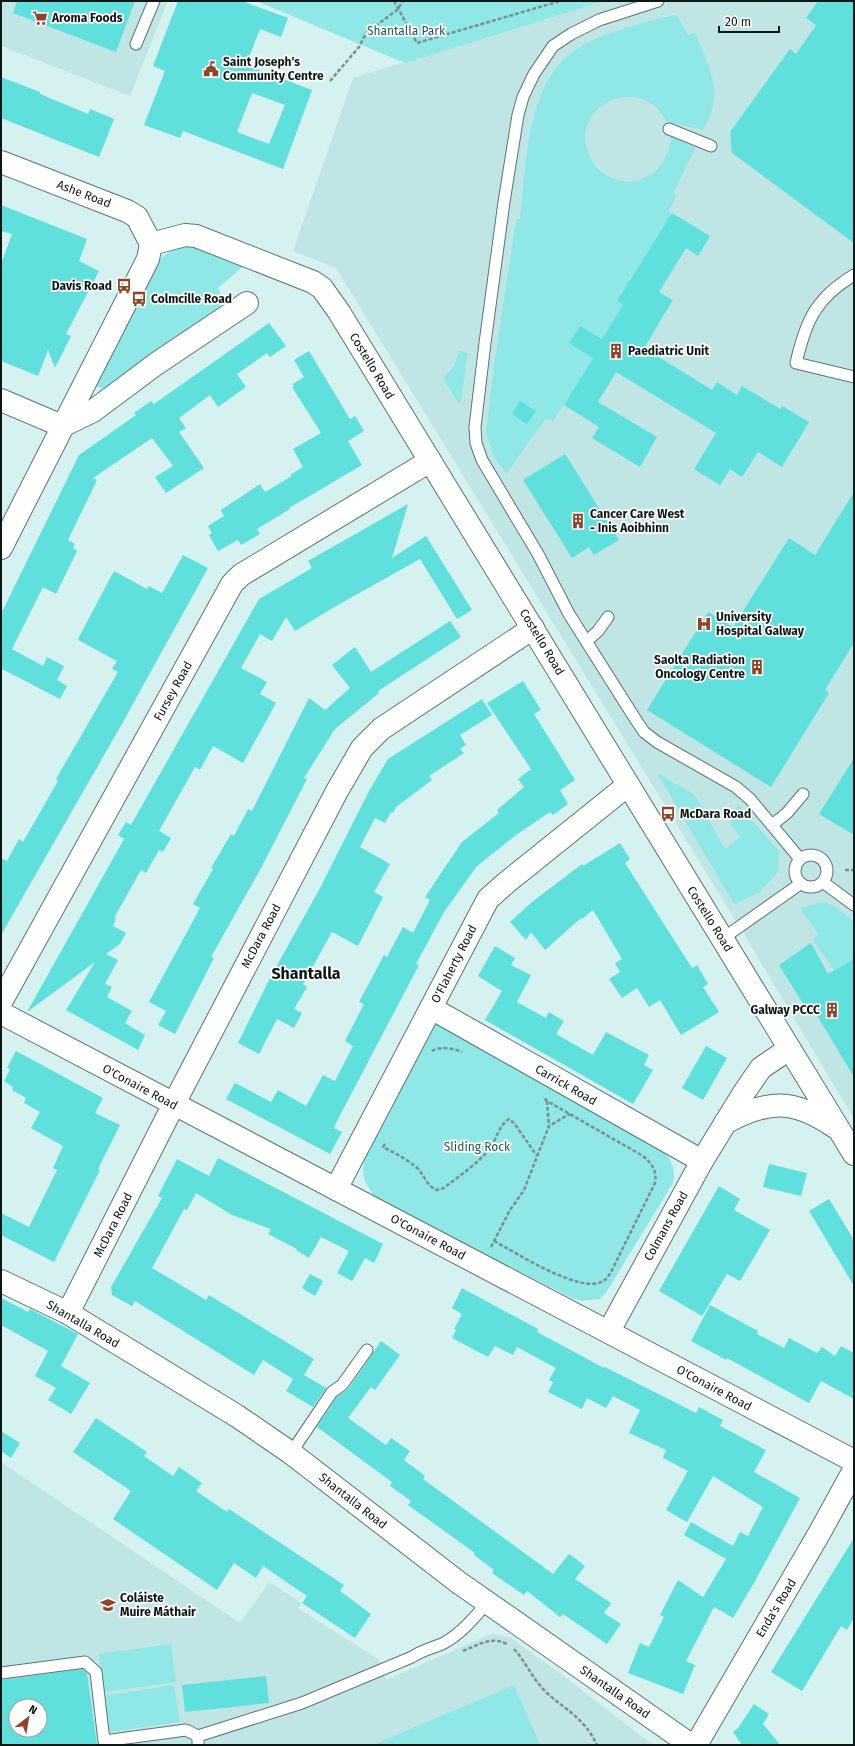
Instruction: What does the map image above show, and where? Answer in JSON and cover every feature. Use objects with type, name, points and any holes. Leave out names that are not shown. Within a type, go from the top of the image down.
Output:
[{"type":"street","name":"Ashe Road","points":[[1,162],[127,210],[137,217],[151,244]]},
{"type":"street","name":"Costello Road","points":[[151,244],[185,235],[196,236],[302,277],[322,288],[340,312],[854,1154]]},
{"type":"street","points":[[1,548],[148,258],[151,244]]},
{"type":"street","points":[[1,400],[62,426],[92,411],[247,303]]},
{"type":"street","name":"Fursey Road","points":[[1,1002],[232,584],[241,575],[430,461]]},
{"type":"street","name":"McDara Road","points":[[68,1313],[336,791],[362,748],[381,729],[521,634],[533,628]]},
{"type":"street","name":"O'Flaherty Road","points":[[336,1189],[488,899],[628,785]]},
{"type":"street","name":"Carrick Road","points":[[431,1008],[702,1161]]},
{"type":"street","name":"O'Conaire Road","points":[[1,1013],[854,1461]]},
{"type":"street","name":"Colmans Road","points":[[609,1331],[702,1161],[745,1090],[761,1068],[789,1049]]},
{"type":"street","points":[[725,1123],[769,1105],[795,1106],[818,1115],[838,1128]]},
{"type":"street","name":"Shantalla Road","points":[[1,1281],[68,1313],[224,1409],[291,1453],[452,1578],[691,1745]]},
{"type":"street","name":"Enda's Road","points":[[696,1745],[852,1480]]},
{"type":"lane","points":[[136,44],[154,1]]},
{"type":"lane","points":[[658,1],[599,20],[571,34],[553,46],[534,74],[526,92],[516,123],[504,202],[483,358],[475,428],[476,443],[482,460],[538,554],[569,614],[644,732],[680,756],[736,787],[750,799],[800,859]]},
{"type":"lane","points":[[669,129],[711,146]]},
{"type":"lane","points":[[854,275],[839,284],[822,300],[810,317],[796,363],[854,377]]},
{"type":"lane","points":[[587,641],[598,631],[608,617]]},
{"type":"lane","points":[[772,825],[787,813],[803,794]]},
{"type":"lane","points":[[816,855],[825,862],[828,872],[824,883],[815,888],[800,884],[795,874],[797,863],[800,859],[805,856],[816,855]]},
{"type":"lane","points":[[824,883],[854,905]]},
{"type":"lane","points":[[722,939],[800,884]]},
{"type":"lane","points":[[291,1453],[332,1392],[342,1385],[367,1350]]},
{"type":"lane","points":[[1,1673],[85,1662],[96,1672],[104,1741],[186,1730],[198,1741],[302,1703],[412,1657],[420,1651],[444,1642],[476,1617],[487,1602]]},
{"type":"path","points":[[394,1],[397,10],[417,43],[560,1]]},
{"type":"path","points":[[330,81],[359,47],[366,33],[397,10],[403,1]]},
{"type":"path","points":[[845,870],[854,870]]},
{"type":"path","points":[[430,1054],[434,1050],[444,1048],[455,1049],[463,1052]]},
{"type":"path","points":[[494,1241],[573,1281],[594,1284],[603,1281],[610,1274],[656,1183],[656,1174],[652,1164],[643,1156],[547,1101],[539,1094]]},
{"type":"path","points":[[549,1126],[570,1114],[586,1096]]},
{"type":"path","points":[[480,1264],[510,1210],[524,1190],[549,1126],[547,1101]]},
{"type":"path","points":[[386,1140],[383,1147],[414,1165],[423,1175],[428,1184],[437,1190],[444,1188],[482,1157],[493,1144],[505,1122],[509,1119],[514,1123],[537,1156]]},
{"type":"path","points":[[462,1652],[488,1640],[496,1639],[512,1647],[547,1693],[573,1713],[585,1725],[598,1745]]},
{"type":"shaded area","points":[[1,1],[168,1],[130,96],[1,46]]},
{"type":"shaded area","name":"University Hospital Galway","points":[[604,1],[854,1],[854,1119],[751,946],[336,268],[293,251],[353,78]]},
{"type":"shaded area","name":"Coláiste Muire Máthair","points":[[1,1462],[240,1623],[269,1582],[302,1603],[298,1608],[378,1659],[386,1680],[489,1635],[497,1634],[511,1638],[565,1677],[653,1745],[1,1745]]},
{"type":"green space","name":"Shantalla Park","points":[[256,1],[604,1],[405,63]]},
{"type":"green space","points":[[674,15],[678,17],[688,35],[695,33],[706,58],[713,81],[714,93],[710,117],[703,130],[667,122],[655,106],[639,98],[623,97],[608,102],[595,112],[587,126],[585,142],[592,161],[604,174],[621,181],[631,182],[640,180],[649,176],[656,170],[667,155],[671,136],[695,148],[674,192],[676,198],[668,211],[672,213],[617,301],[623,305],[602,339],[580,326],[569,343],[593,358],[553,422],[546,418],[506,474],[494,457],[486,433],[494,365],[516,220],[520,219],[527,152],[537,105],[546,84],[558,65],[574,51],[610,33]]},
{"type":"green space","points":[[186,246],[194,246],[245,265],[218,288],[222,298],[219,308],[106,390],[96,386],[95,382],[157,261],[172,250]]},
{"type":"green space","points":[[459,351],[468,353],[461,401],[459,404],[445,382],[444,377],[454,366]]},
{"type":"green space","points":[[657,773],[695,795],[725,849],[740,837],[731,825],[738,805],[779,851],[778,872],[760,892],[734,904]]},
{"type":"green space","points":[[823,902],[833,905],[854,921],[854,959],[834,970],[813,940],[818,934],[800,908]]},
{"type":"green space","name":"Sliding Rock","points":[[437,1024],[444,1024],[664,1150],[674,1169],[673,1183],[607,1291],[600,1299],[582,1301],[572,1298],[376,1199],[369,1189],[363,1171],[365,1159],[429,1029]]},
{"type":"green space","points":[[171,1644],[176,1682],[104,1692],[99,1654]]},
{"type":"green space","points":[[174,1685],[180,1722],[108,1732],[103,1696]]},
{"type":"green space","points":[[514,1685],[540,1745],[373,1745]]},
{"type":"building","points":[[17,1],[135,1],[116,52],[13,13]]},
{"type":"building","name":"Saint Joseph's Community Centre","points":[[178,1],[242,1],[288,18],[281,37],[260,29],[246,65],[312,90],[283,169],[183,131],[180,138],[144,125],[165,71],[153,66]],"holes":[[[252,93],[285,105],[269,144],[237,132]]]},
{"type":"building","points":[[818,1],[854,1],[854,243],[732,153],[730,132],[790,49],[796,54],[816,25],[806,18]]},
{"type":"building","points":[[1,77],[40,92],[40,94],[88,114],[90,109],[114,119],[99,157],[1,118]]},
{"type":"building","points":[[1,205],[87,239],[79,261],[99,271],[66,334],[71,336],[55,368],[48,350],[38,376],[1,361],[1,264],[12,234],[1,231]]},
{"type":"building","name":"Paediatric Unit","points":[[672,213],[710,236],[698,256],[686,248],[659,292],[673,300],[644,348],[712,390],[717,382],[737,395],[742,386],[780,409],[782,406],[809,422],[782,467],[758,452],[742,477],[730,469],[720,485],[694,469],[716,433],[616,372],[598,402],[657,437],[640,467],[592,438],[599,427],[564,405],[593,358],[569,343],[580,326],[602,339],[623,305],[617,301]]},
{"type":"building","points":[[269,323],[286,346],[270,357],[267,353],[237,374],[246,387],[218,407],[210,395],[179,418],[186,428],[179,432],[204,468],[166,493],[155,477],[173,466],[152,438],[93,478],[97,480],[68,540],[75,544],[73,548],[77,551],[56,594],[43,587],[12,649],[43,666],[47,657],[64,666],[57,680],[67,686],[60,699],[2,669],[1,671],[1,614],[79,455],[136,415],[134,413],[151,401],[154,404]]},
{"type":"building","points":[[309,351],[350,419],[355,416],[364,431],[348,441],[362,465],[289,508],[290,509],[257,529],[260,534],[241,545],[238,540],[218,551],[209,535],[212,533],[208,526],[224,516],[221,510],[260,484],[265,492],[292,476],[290,475],[303,467],[293,449],[321,433],[292,387],[294,386],[293,384],[304,377],[294,360]]},
{"type":"building","points":[[520,401],[536,411],[527,424],[512,414]]},
{"type":"building","name":"Cancer Care West - Inis Aoibhinn","points":[[565,454],[619,540],[594,555],[589,547],[572,558],[523,480]]},
{"type":"building","name":"Saolta Radiation Oncology Centre","points":[[854,492],[854,643],[825,690],[829,693],[771,787],[647,710],[708,612],[733,627],[789,538],[815,555]]},
{"type":"building","points":[[408,504],[392,558],[426,536],[472,610],[457,619],[420,559],[295,631],[286,617],[272,641],[260,634],[241,668],[267,682],[260,694],[276,703],[243,763],[213,746],[200,770],[195,767],[159,831],[171,838],[163,852],[159,850],[146,873],[141,870],[114,918],[116,919],[113,926],[126,933],[120,944],[106,954],[118,960],[105,984],[112,987],[107,997],[132,1011],[125,1023],[145,1035],[138,1050],[66,1010],[95,962],[27,1012],[124,839],[118,835],[126,822],[131,825],[259,599],[312,568],[308,561]]},
{"type":"building","points":[[183,555],[208,568],[123,722],[1,935],[1,858],[7,861],[19,839],[23,842],[58,781],[56,779],[118,672],[112,669],[117,661],[78,640],[79,637],[114,571],[147,589],[149,586],[162,593]]},
{"type":"building","points":[[450,621],[461,637],[378,691],[379,693],[335,729],[304,778],[307,779],[260,870],[211,957],[214,958],[175,1034],[158,1025],[166,1011],[149,1002],[200,908],[193,904],[213,869],[211,868],[231,834],[234,836],[248,809],[252,811],[309,698],[325,710],[350,688],[332,665],[355,647],[371,672]]},
{"type":"building","points":[[523,681],[541,710],[534,714],[575,780],[560,790],[568,804],[553,815],[550,812],[516,835],[477,866],[444,912],[416,964],[419,965],[337,1121],[334,1128],[342,1132],[330,1154],[226,1099],[235,1083],[271,1102],[278,1090],[306,1106],[323,1075],[335,1081],[353,1046],[345,1041],[364,1004],[359,1002],[384,955],[387,957],[403,927],[413,933],[430,900],[425,897],[462,842],[499,813],[497,810],[524,787],[518,779],[531,769],[487,703]]},
{"type":"building","points":[[482,699],[492,715],[460,735],[466,745],[460,749],[464,753],[429,776],[432,780],[396,807],[393,813],[391,812],[385,823],[375,818],[360,847],[390,864],[374,892],[383,897],[358,946],[332,932],[303,984],[307,987],[294,1009],[302,1013],[294,1028],[277,1019],[259,1054],[238,1043],[270,978],[320,888],[369,791],[388,759]]},
{"type":"building","points":[[854,758],[854,835],[819,814]]},
{"type":"building","points":[[620,843],[630,859],[625,863],[692,968],[697,965],[708,984],[703,987],[719,1012],[681,1035],[660,1000],[649,1007],[637,988],[622,998],[609,979],[620,972],[615,963],[622,959],[593,910],[582,919],[581,918],[545,950],[531,932],[526,940],[510,922],[532,902],[582,864],[583,866]]},
{"type":"building","name":"Galway PCCC","points":[[811,943],[828,974],[854,959],[854,1077],[813,1009],[808,1012],[779,965]]},
{"type":"building","points":[[495,946],[515,958],[511,965],[531,975],[517,1002],[546,1018],[549,1012],[564,1021],[556,1034],[593,1055],[606,1032],[649,1055],[644,1065],[653,1070],[633,1104],[485,1020],[502,991],[478,976]]},
{"type":"building","points":[[706,1046],[727,1058],[703,1100],[682,1088]]},
{"type":"building","points":[[16,1051],[103,1098],[95,1113],[120,1125],[98,1169],[100,1170],[54,1262],[1,1235],[1,1213],[29,1227],[57,1170],[53,1168],[63,1146],[31,1128],[40,1112],[24,1103],[26,1098],[12,1090],[13,1087],[4,1081],[10,1069],[7,1068]]},
{"type":"building","points":[[218,1158],[383,1244],[374,1263],[365,1258],[352,1281],[337,1273],[349,1251],[321,1237],[309,1258],[296,1250],[297,1249],[268,1234],[271,1229],[232,1215],[196,1193],[187,1210],[184,1209],[152,1268],[206,1300],[209,1295],[314,1359],[304,1375],[326,1388],[313,1407],[286,1391],[293,1379],[263,1360],[254,1375],[135,1301],[132,1306],[112,1295],[111,1287],[162,1198],[158,1196],[177,1159],[209,1176]]},
{"type":"building","points":[[769,1164],[807,1173],[801,1196],[763,1187]]},
{"type":"building","points":[[719,1186],[740,1199],[734,1210],[770,1230],[740,1281],[727,1274],[702,1316],[659,1291]]},
{"type":"building","points":[[829,1199],[854,1240],[854,1286],[809,1211]]},
{"type":"building","points":[[310,1274],[323,1281],[315,1296],[302,1288]]},
{"type":"building","points":[[462,1288],[538,1329],[537,1332],[604,1368],[605,1367],[696,1413],[699,1407],[723,1420],[720,1426],[766,1450],[754,1472],[800,1498],[754,1583],[733,1618],[714,1607],[686,1661],[695,1665],[683,1694],[628,1673],[640,1643],[649,1647],[664,1617],[660,1615],[678,1580],[703,1597],[726,1559],[684,1535],[691,1522],[733,1546],[740,1532],[748,1536],[763,1507],[713,1476],[687,1522],[666,1510],[688,1471],[663,1458],[666,1450],[629,1433],[640,1410],[613,1396],[606,1408],[587,1398],[582,1409],[548,1392],[553,1382],[549,1380],[556,1368],[517,1347],[513,1355],[495,1346],[488,1357],[452,1338],[456,1330],[454,1329],[462,1314],[452,1308]]},
{"type":"building","points":[[1,1298],[28,1312],[30,1309],[78,1334],[61,1366],[90,1383],[71,1414],[48,1400],[56,1388],[35,1376],[48,1351],[1,1325]]},
{"type":"building","points":[[710,1305],[758,1331],[757,1334],[784,1348],[789,1338],[817,1353],[822,1347],[835,1356],[841,1346],[854,1353],[854,1399],[821,1381],[809,1403],[727,1358],[726,1360],[691,1341]]},
{"type":"building","points":[[381,1341],[400,1355],[375,1390],[371,1387],[348,1418],[386,1445],[391,1438],[410,1451],[404,1460],[425,1476],[423,1479],[553,1574],[569,1554],[585,1566],[575,1579],[611,1603],[604,1613],[621,1624],[607,1644],[563,1614],[560,1617],[527,1591],[524,1595],[492,1573],[494,1570],[474,1555],[475,1553],[408,1505],[411,1501],[390,1486],[392,1482],[317,1427],[337,1397],[348,1389]]},
{"type":"building","points":[[96,1418],[147,1452],[144,1456],[173,1476],[179,1467],[202,1483],[196,1491],[227,1512],[229,1509],[344,1585],[340,1591],[371,1614],[355,1638],[302,1603],[307,1596],[263,1566],[256,1578],[234,1563],[217,1590],[113,1519],[131,1491],[73,1452]]},
{"type":"building","points":[[1,1431],[20,1443],[11,1458],[1,1451]]},
{"type":"building","points":[[854,1538],[854,1618],[847,1630],[841,1626],[802,1691],[771,1672]]},
{"type":"building","points":[[83,1669],[87,1674],[97,1745],[1,1745],[1,1680]]},
{"type":"building","points":[[266,1676],[269,1703],[185,1712],[182,1685]]},
{"type":"building","points":[[754,1704],[769,1714],[763,1724],[780,1745],[742,1745],[733,1732],[738,1728]]},
{"type":"place","name":"Aroma Foods","points":[[40,18]]},
{"type":"place","name":"Saint Joseph's Community Centre","points":[[211,69]]},
{"type":"place","name":"Davis Road","points":[[124,286]]},
{"type":"place","name":"Colmcille Road","points":[[139,299]]},
{"type":"place","name":"Paediatric Unit","points":[[616,351]]},
{"type":"place","name":"Cancer Care West - Inis Aoibhinn","points":[[578,521]]},
{"type":"place","name":"University Hospital Galway","points":[[704,624]]},
{"type":"place","name":"Saolta Radiation Oncology Centre","points":[[757,667]]},
{"type":"place","name":"McDara Road","points":[[668,814]]},
{"type":"place","name":"Galway PCCC","points":[[832,1010]]},
{"type":"place","name":"Coláiste Muire Máthair","points":[[108,1605]]},
{"type":"district","name":"Shantalla","points":[[306,973]]}]
